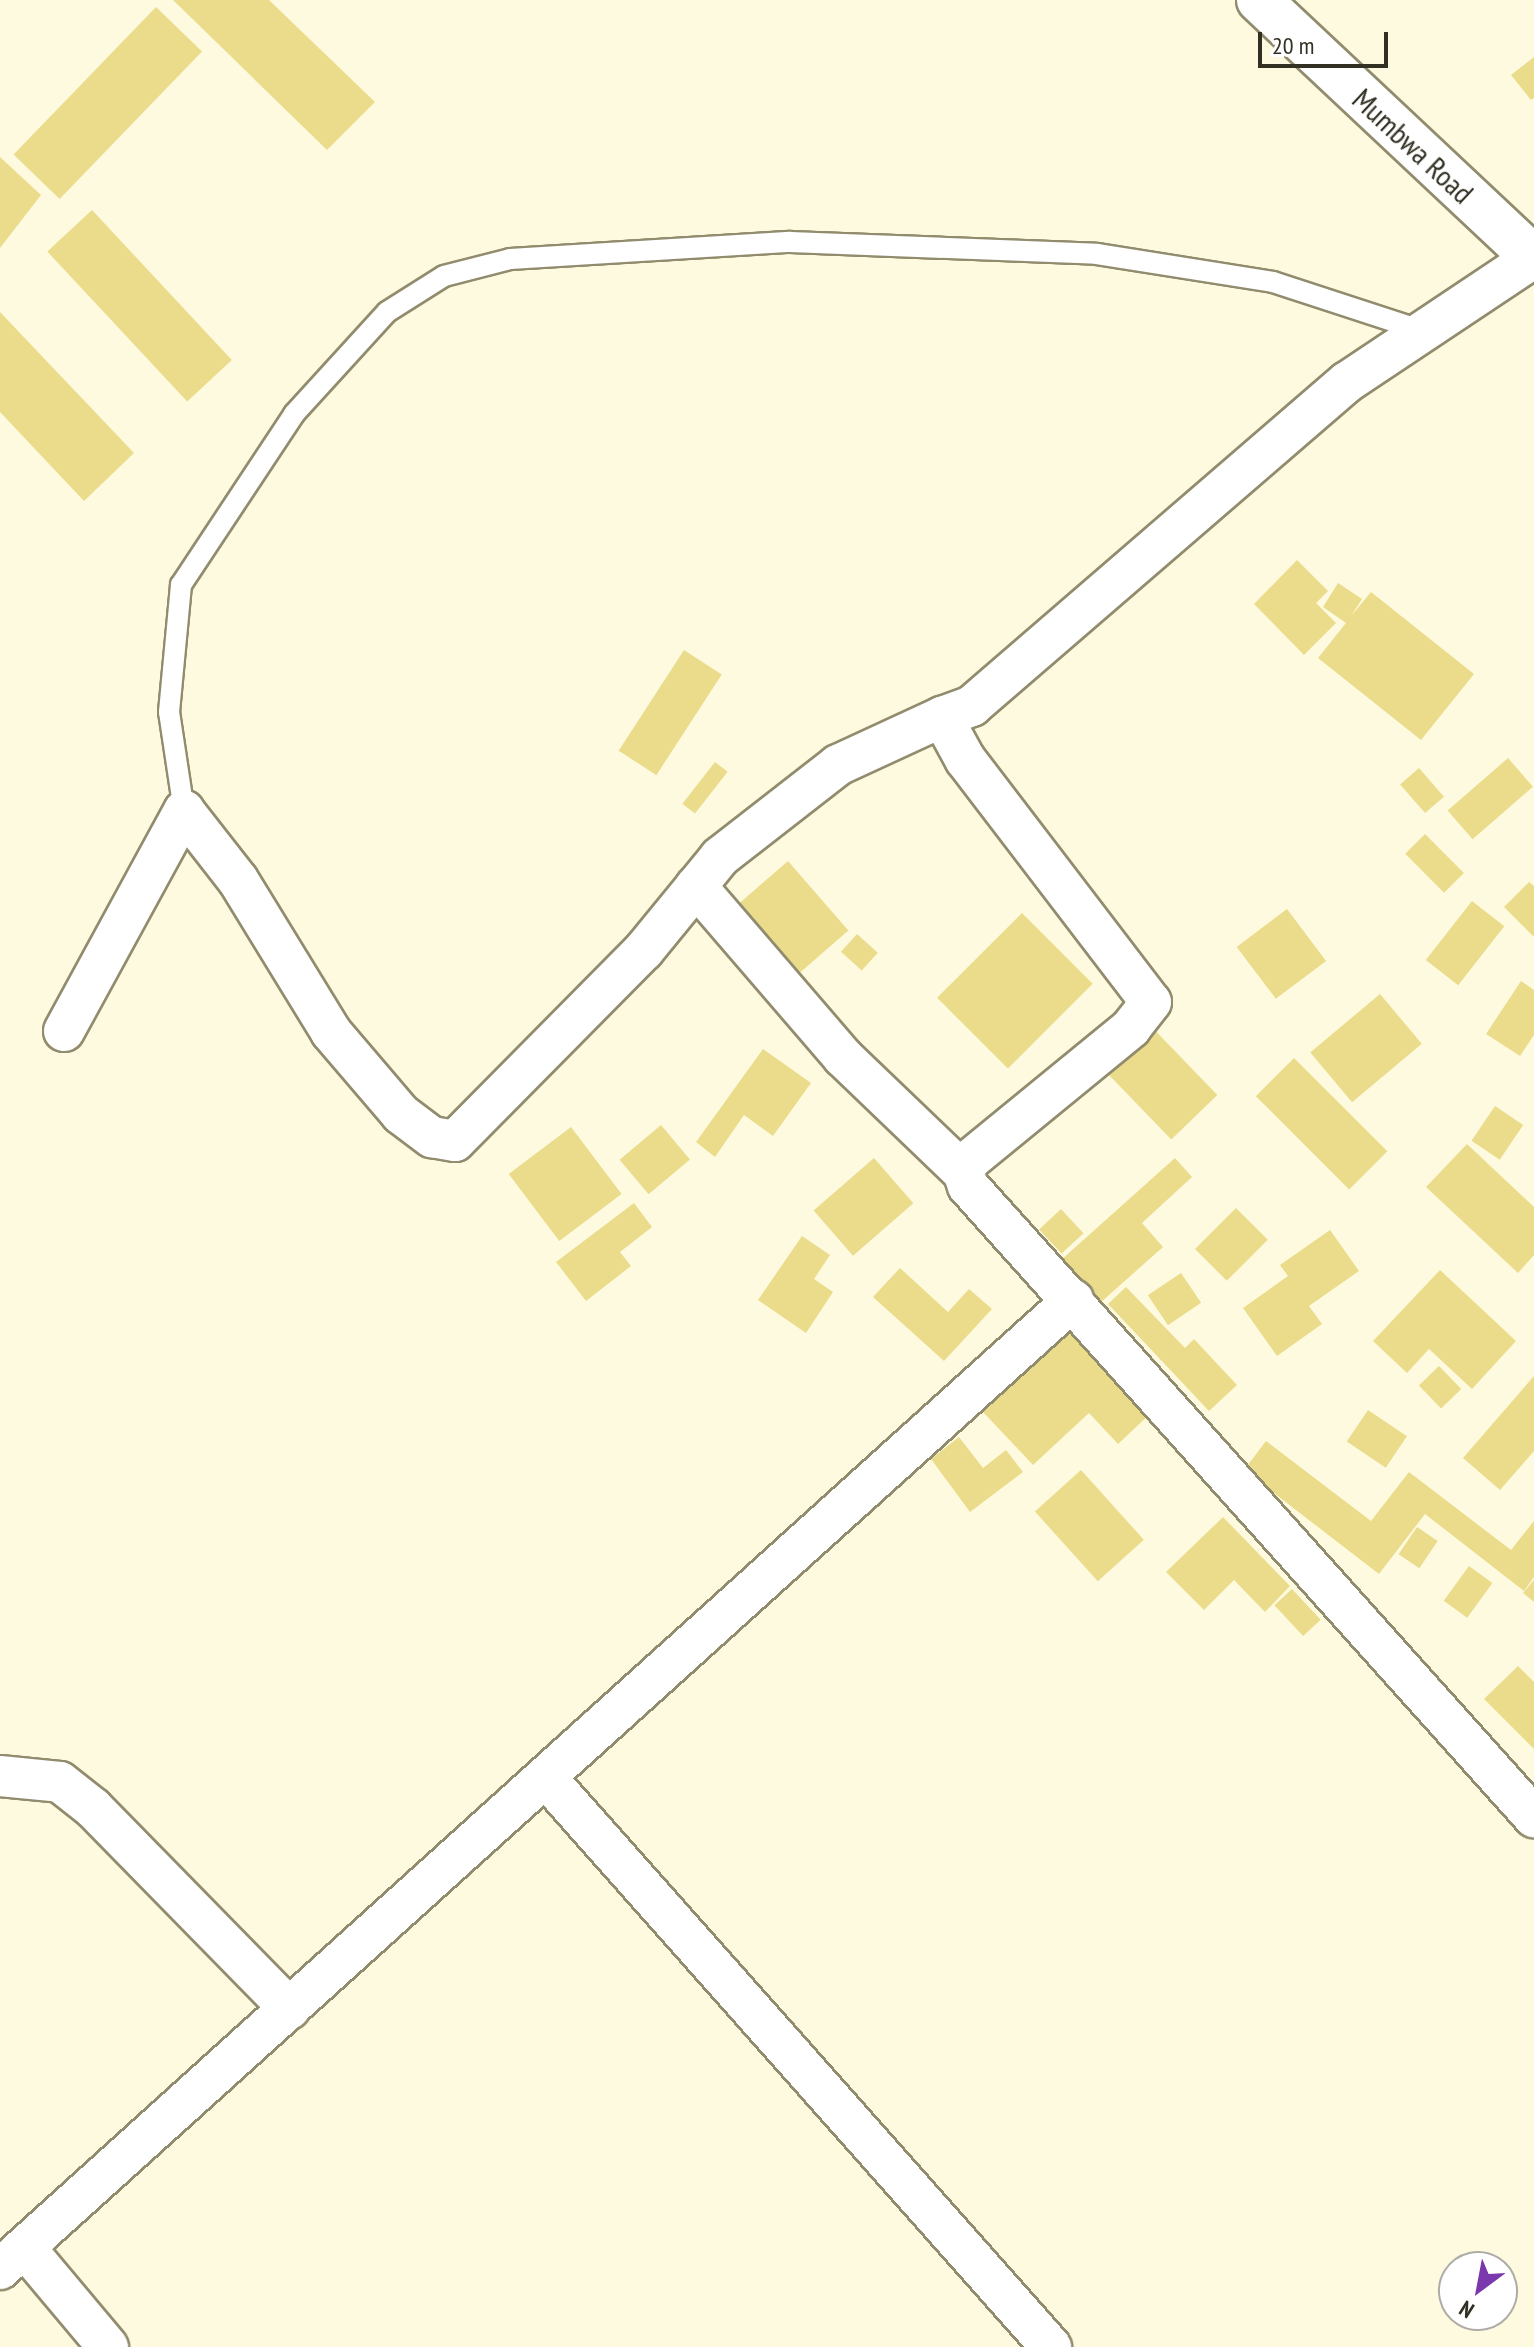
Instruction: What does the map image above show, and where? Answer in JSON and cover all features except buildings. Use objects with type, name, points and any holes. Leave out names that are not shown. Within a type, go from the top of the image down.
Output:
[{"type":"main road","name":"Mumbwa Road","points":[[1259,0],[1534,258]]},
{"type":"street","points":[[64,1031],[184,811],[238,880],[331,1032],[401,1114],[445,1143],[474,1127],[529,1073],[720,857],[826,773],[942,717],[972,706],[1347,382],[1534,258]]},
{"type":"street","points":[[942,717],[965,759],[1151,1002],[1131,1028],[963,1172]]},
{"type":"street","points":[[696,886],[843,1057],[963,1172],[1073,1300],[1534,1817]]},
{"type":"street","points":[[108,2347],[12,2259],[548,1780],[1073,1300]]},
{"type":"street","points":[[0,1776],[60,1782],[93,1808],[290,2009]]},
{"type":"street","points":[[548,1780],[1051,2347]]},
{"type":"lane","points":[[184,811],[169,712],[181,585],[294,414],[387,312],[444,276],[510,259],[790,242],[1097,254],[1273,282],[1423,331]]}]
